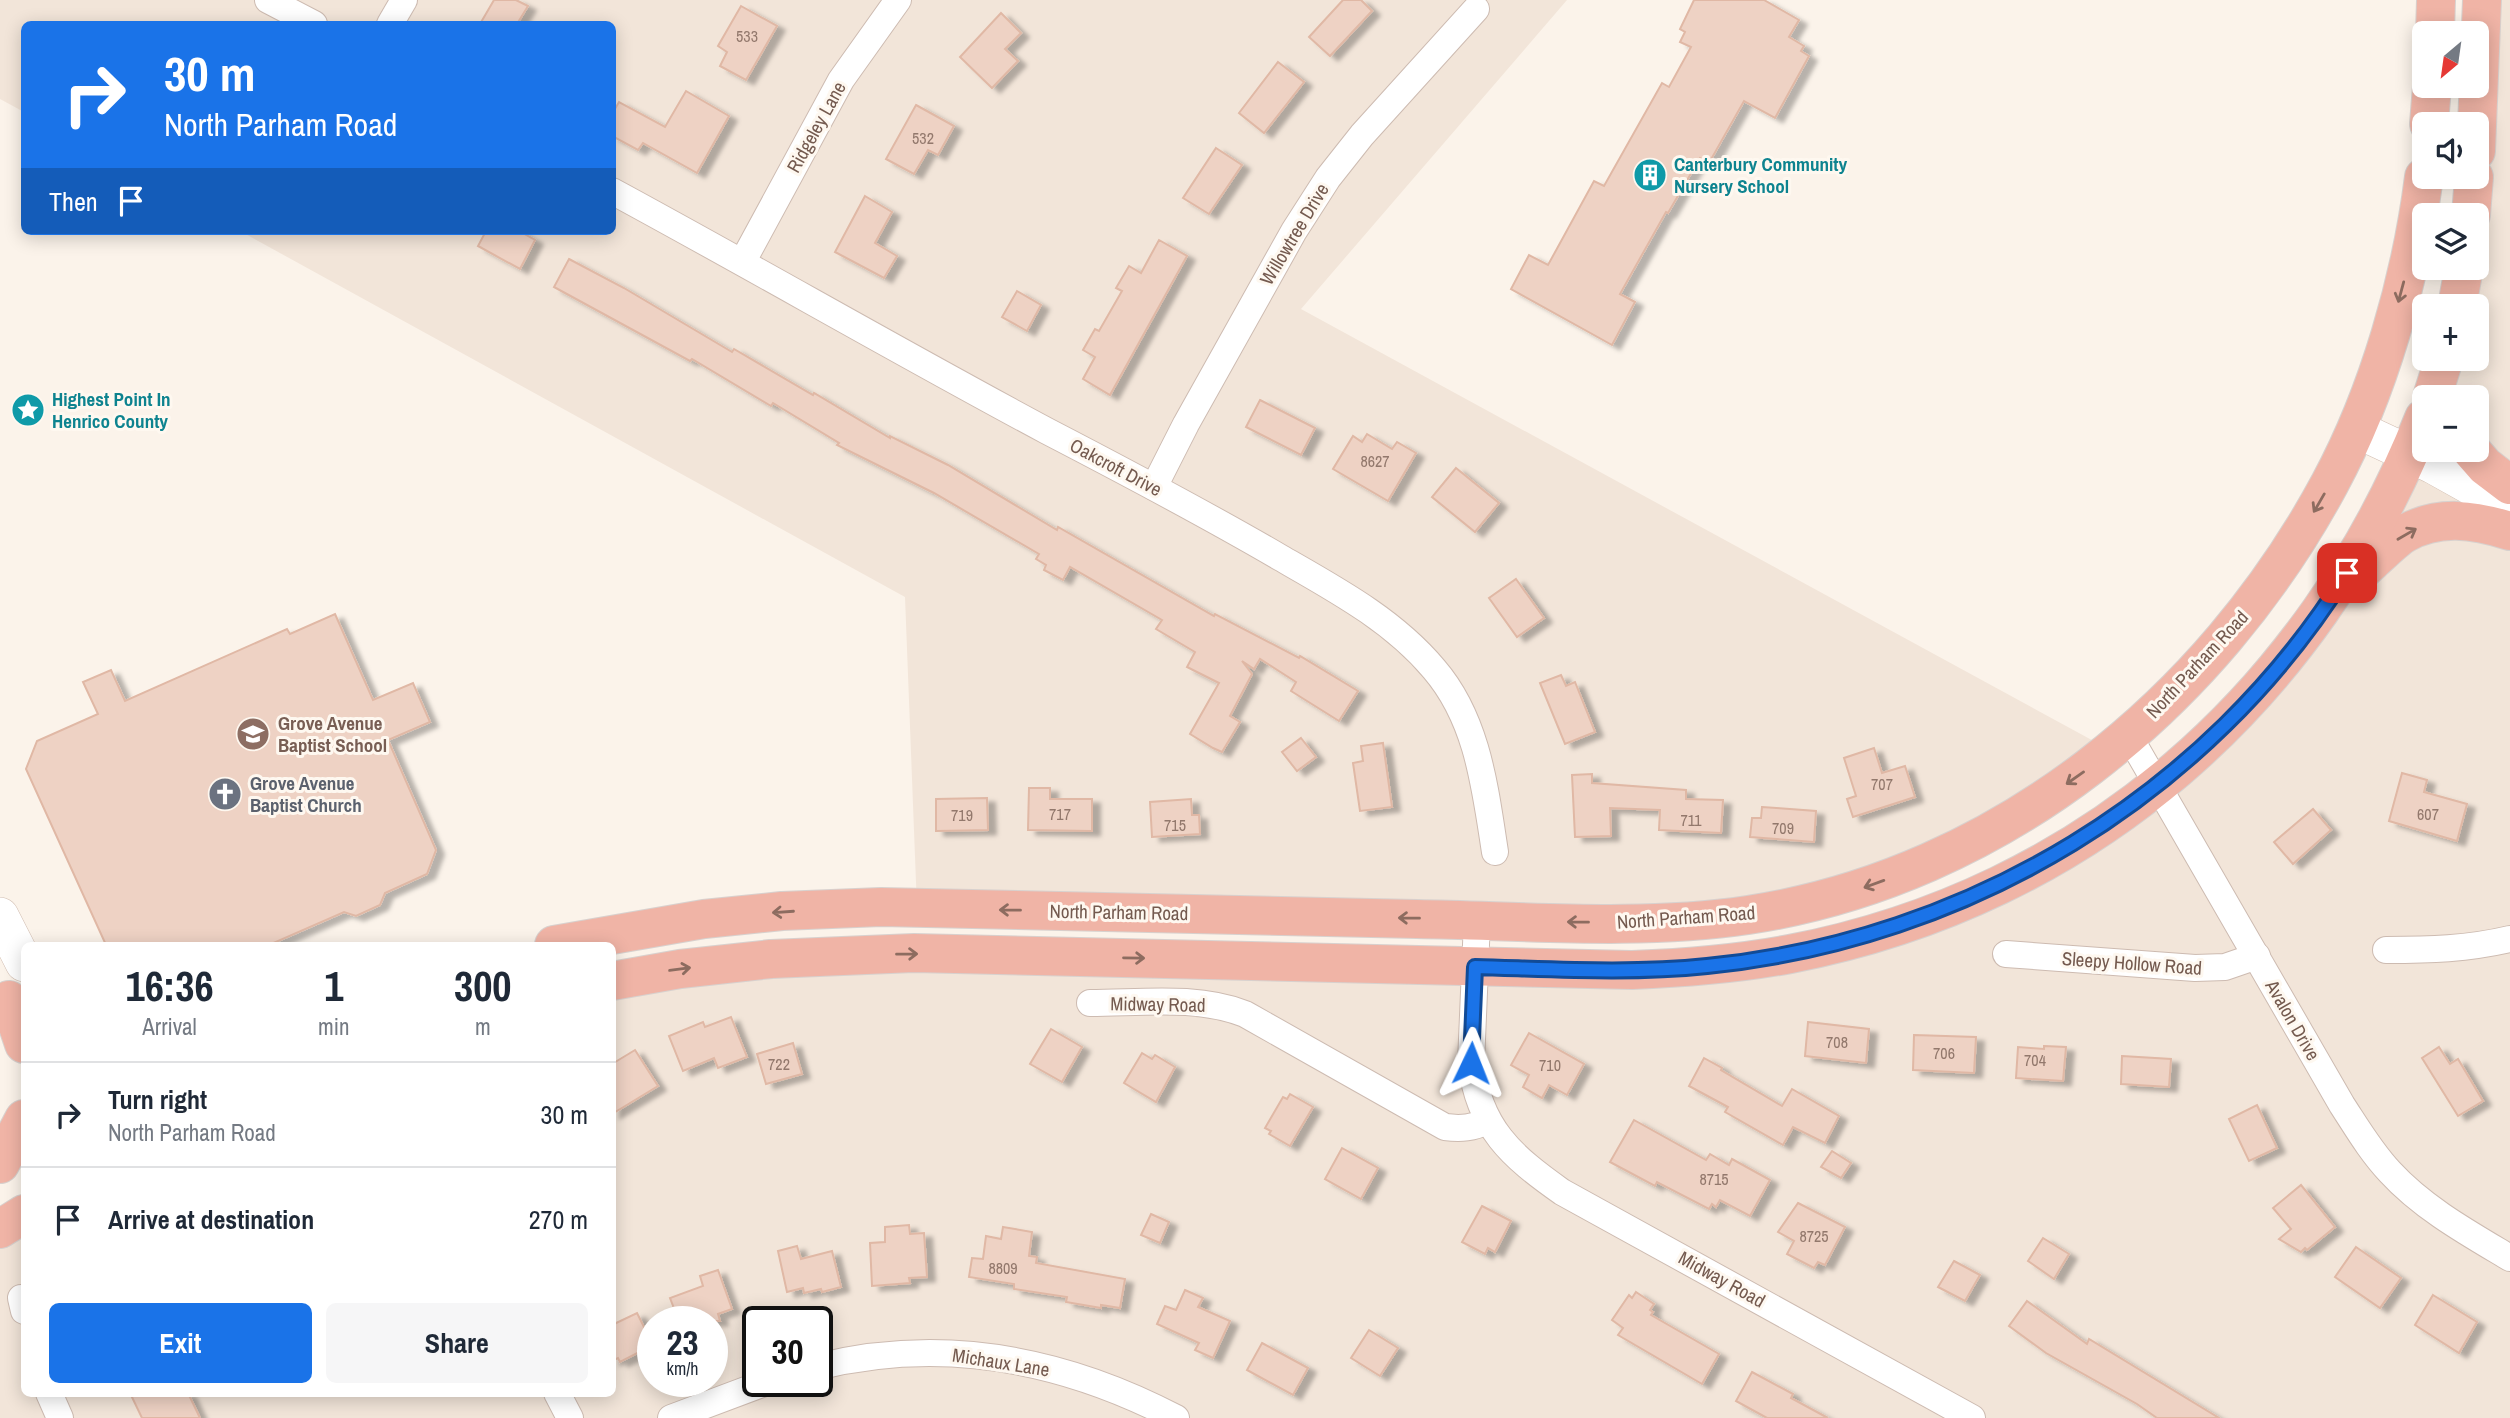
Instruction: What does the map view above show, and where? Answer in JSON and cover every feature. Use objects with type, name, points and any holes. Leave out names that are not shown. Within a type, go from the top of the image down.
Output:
[{"type":"highway","points":[[2435,21],[2436,0]]},
{"type":"highway","points":[[2478,112],[2482,0]]},
{"type":"highway","name":"North Parham Road","points":[[571,942],[704,919],[782,911],[881,907],[1635,924],[1749,915],[1847,894],[1900,874],[1976,839],[2036,805],[2084,772],[2129,736],[2186,682],[2248,610],[2302,531],[2330,483],[2356,429],[2375,379],[2403,284],[2422,189]]},
{"type":"highway","points":[[616,980],[729,963],[817,956],[925,953],[1632,970],[1706,966],[1789,954],[1846,941],[1913,921],[1999,885],[2076,844],[2158,785],[2203,747],[2263,685],[2312,626],[2359,554],[2412,448]]},
{"type":"highway","points":[[2482,462],[2510,485]]},
{"type":"highway","points":[[2335,592],[2403,535],[2430,524],[2460,519],[2510,531]]},
{"type":"highway","points":[[11,1004],[21,1035]]},
{"type":"highway","points":[[0,1164],[21,1125]]},
{"type":"highway","points":[[0,1174],[21,1161]]},
{"type":"highway","points":[[0,1229],[21,1215]]},
{"type":"street","points":[[268,0],[308,21]]},
{"type":"street","points":[[392,21],[404,0]]},
{"type":"street","name":"Ridgeley Lane","points":[[743,261],[841,80],[898,0]]},
{"type":"street","name":"Willowtree Drive","points":[[1154,487],[1186,424],[1294,231],[1328,178],[1362,135],[1476,9]]},
{"type":"street","name":"Oakcroft Drive","points":[[616,193],[1036,425],[1194,508],[1349,597],[1399,635],[1434,668],[1457,700],[1471,732],[1484,784],[1495,852]]},
{"type":"street","points":[[2356,429],[2410,453],[2510,508]]},
{"type":"street","name":"Avalon Drive","points":[[2129,736],[2342,1105],[2369,1147],[2391,1173],[2424,1203],[2510,1258]]},
{"type":"street","points":[[0,916],[21,957]]},
{"type":"street","name":"Midway Road","points":[[1477,921],[1471,1063],[1473,1085],[1487,1121],[1509,1150],[1525,1166],[1562,1192],[1972,1418]]},
{"type":"street","points":[[2386,950],[2478,947],[2510,939]]},
{"type":"street","name":"Sleepy Hollow Road","points":[[2006,954],[2195,968],[2225,967],[2256,956]]},
{"type":"street","name":"Midway Road","points":[[1090,1003],[1209,1003],[1231,1008],[1446,1127],[1460,1129],[1487,1121]]},
{"type":"street","name":"Michaux Lane","points":[[833,1364],[880,1354],[932,1352],[970,1354],[1036,1364],[1094,1381],[1176,1418]]},
{"type":"street","points":[[671,1418],[742,1391]]},
{"type":"street","points":[[51,1397],[60,1418]]},
{"type":"street","points":[[559,1397],[570,1418]]},
{"type":"shaded area","points":[[0,0],[1567,0],[1301,309],[2112,751],[2034,806],[1792,907],[917,908],[905,597],[247,235],[616,235],[616,21],[21,21],[21,110],[0,99]]},
{"type":"shaded area","points":[[2483,0],[2510,0],[2510,1418],[0,1418],[0,1229],[21,1216],[21,1397],[616,1397],[616,981],[720,964],[1644,969],[1879,932],[2162,780],[2414,462],[2489,462],[2489,385],[2435,385],[2439,371],[2489,371],[2489,294],[2476,294],[2476,280],[2489,280],[2489,203],[2476,203],[2477,189],[2489,189],[2489,112],[2479,112],[2480,98],[2489,98],[2489,21],[2482,21]]},
{"type":"building","points":[[494,0],[516,0],[528,6],[519,21],[482,21]]},
{"type":"building","points":[[1343,0],[1361,0],[1372,11],[1330,56],[1309,37]]},
{"type":"building","name":"Canterbury Community Nursery School","points":[[1694,0],[1764,0],[1799,20],[1789,37],[1804,46],[1801,51],[1809,56],[1775,118],[1744,101],[1709,163],[1700,158],[1620,294],[1635,302],[1612,345],[1511,289],[1529,255],[1548,265],[1594,181],[1604,186],[1662,83],[1669,87],[1691,47],[1680,42],[1685,32],[1680,29]]},
{"type":"building","points":[[741,6],[777,26],[746,80],[720,66],[727,52],[718,46]]},
{"type":"building","points":[[1001,13],[1021,33],[1005,49],[1018,61],[992,88],[960,57]]},
{"type":"building","points":[[1278,62],[1304,82],[1264,133],[1239,113]]},
{"type":"building","points":[[686,91],[729,116],[697,173],[643,143],[638,150],[616,138],[616,107],[619,102],[665,127]]},
{"type":"building","points":[[916,105],[954,126],[938,155],[928,150],[914,174],[886,159]]},
{"type":"building","points":[[1216,148],[1242,165],[1209,214],[1183,198]]},
{"type":"building","points":[[865,196],[892,212],[875,243],[897,256],[884,278],[835,252]]},
{"type":"building","points":[[484,235],[526,235],[535,240],[520,269],[478,246]]},
{"type":"building","points":[[1159,240],[1187,256],[1110,395],[1083,379],[1095,357],[1083,350],[1095,329],[1099,331],[1122,291],[1116,288],[1129,266],[1141,273]]},
{"type":"building","points":[[569,259],[732,352],[734,349],[813,395],[814,393],[890,438],[948,465],[1057,530],[1058,527],[1214,616],[1215,614],[1299,658],[1300,656],[1358,691],[1339,721],[1291,691],[1296,682],[1260,659],[1254,669],[1242,661],[1252,674],[1230,716],[1240,722],[1222,752],[1213,748],[1190,734],[1219,683],[1187,667],[1195,652],[1156,629],[1162,620],[1070,567],[1063,580],[1044,570],[1046,565],[1036,559],[1039,554],[934,493],[837,445],[839,443],[773,403],[771,406],[692,359],[690,361],[554,287]]},
{"type":"building","points":[[1017,291],[1041,305],[1027,331],[1002,317]]},
{"type":"building","points":[[1260,400],[1315,428],[1301,455],[1246,427]]},
{"type":"building","points":[[1367,434],[1392,449],[1397,442],[1416,453],[1388,501],[1333,469],[1353,436],[1362,442]]},
{"type":"building","points":[[1456,468],[1499,503],[1475,532],[1432,497]]},
{"type":"building","points":[[1516,579],[1544,618],[1517,637],[1489,598]]},
{"type":"building","name":"Grove Avenue Baptist Church","points":[[335,614],[373,700],[413,683],[430,722],[388,740],[436,850],[427,874],[385,893],[380,905],[356,916],[344,912],[276,942],[105,942],[26,769],[37,741],[98,714],[83,682],[111,670],[125,701],[287,629],[290,634]]},
{"type":"building","points":[[1561,675],[1566,686],[1575,682],[1595,732],[1565,744],[1540,683]]},
{"type":"building","points":[[1301,738],[1316,757],[1297,771],[1282,752]]},
{"type":"building","points":[[1383,743],[1392,807],[1360,811],[1353,763],[1363,761],[1361,746]]},
{"type":"building","points":[[1874,748],[1882,773],[1905,766],[1915,797],[1853,817],[1847,799],[1856,796],[1844,758]]},
{"type":"building","points":[[2402,773],[2427,780],[2424,792],[2467,804],[2457,841],[2389,821]]},
{"type":"building","points":[[1592,774],[1592,783],[1686,790],[1686,799],[1723,800],[1721,833],[1659,830],[1660,810],[1610,808],[1611,836],[1575,837],[1572,775]]},
{"type":"building","points":[[1029,788],[1050,788],[1050,799],[1092,799],[1092,831],[1028,830]]},
{"type":"building","points":[[987,798],[988,830],[936,831],[936,799]]},
{"type":"building","points":[[1191,799],[1192,815],[1199,815],[1200,834],[1152,837],[1150,802]]},
{"type":"building","points":[[1762,807],[1816,811],[1814,842],[1750,837],[1752,818],[1761,818]]},
{"type":"building","points":[[2313,809],[2331,830],[2293,864],[2274,842]]},
{"type":"building","points":[[731,1017],[747,1057],[718,1068],[714,1058],[683,1071],[669,1036],[703,1022],[705,1027]]},
{"type":"building","points":[[1808,1022],[1869,1029],[1866,1063],[1805,1056]]},
{"type":"building","points":[[1051,1029],[1082,1047],[1062,1082],[1030,1064]]},
{"type":"building","points":[[1529,1033],[1584,1064],[1567,1095],[1549,1085],[1542,1098],[1523,1087],[1529,1075],[1511,1065]]},
{"type":"building","points":[[1914,1035],[1976,1037],[1974,1073],[1913,1070]]},
{"type":"building","points":[[793,1043],[802,1074],[766,1084],[757,1054]]},
{"type":"building","points":[[2044,1046],[2066,1047],[2063,1081],[2016,1078],[2018,1047],[2044,1049]]},
{"type":"building","points":[[2439,1047],[2450,1064],[2458,1059],[2483,1101],[2458,1116],[2422,1058]]},
{"type":"building","points":[[635,1050],[658,1086],[616,1112],[616,1062]]},
{"type":"building","points":[[1142,1053],[1152,1059],[1155,1055],[1175,1067],[1156,1102],[1124,1083]]},
{"type":"building","points":[[2122,1056],[2171,1059],[2169,1087],[2121,1084]]},
{"type":"building","points":[[1704,1058],[1782,1106],[1792,1089],[1839,1116],[1825,1143],[1793,1127],[1783,1145],[1725,1112],[1728,1107],[1689,1086]]},
{"type":"building","points":[[1290,1094],[1313,1107],[1290,1146],[1269,1134],[1271,1131],[1265,1128],[1283,1097],[1287,1099]]},
{"type":"building","points":[[2257,1105],[2277,1148],[2249,1161],[2229,1119]]},
{"type":"building","points":[[1634,1120],[1706,1160],[1710,1154],[1729,1165],[1732,1159],[1770,1180],[1750,1216],[1720,1200],[1716,1207],[1712,1204],[1709,1209],[1657,1182],[1655,1186],[1610,1162]]},
{"type":"building","points":[[1342,1148],[1378,1168],[1361,1199],[1325,1179]]},
{"type":"building","points":[[1832,1151],[1851,1163],[1841,1178],[1821,1167]]},
{"type":"building","points":[[2301,1185],[2335,1227],[2301,1252],[2279,1239],[2291,1229],[2273,1208]]},
{"type":"building","points":[[1798,1203],[1845,1227],[1825,1265],[1818,1262],[1814,1268],[1787,1254],[1794,1241],[1778,1232]]},
{"type":"building","points":[[1482,1206],[1511,1221],[1495,1252],[1488,1248],[1485,1254],[1462,1242]]},
{"type":"building","points":[[1151,1214],[1169,1222],[1160,1243],[1141,1235]]},
{"type":"building","points":[[909,1225],[910,1234],[924,1233],[927,1277],[909,1278],[910,1283],[872,1286],[870,1243],[885,1242],[885,1227]]},
{"type":"building","points":[[1003,1227],[1032,1232],[1029,1256],[1037,1257],[1036,1263],[1125,1279],[1120,1308],[1066,1302],[1067,1297],[1014,1289],[1014,1284],[969,1277],[972,1258],[983,1259],[986,1236],[1001,1239]]},
{"type":"building","points":[[2043,1238],[2069,1254],[2054,1279],[2028,1261]]},
{"type":"building","points":[[797,1246],[801,1259],[832,1251],[841,1287],[822,1292],[821,1289],[804,1293],[803,1288],[787,1292],[778,1251]]},
{"type":"building","points":[[2356,1247],[2401,1278],[2380,1308],[2335,1277]]},
{"type":"building","points":[[1954,1261],[1980,1275],[1965,1301],[1938,1287]]},
{"type":"building","points":[[718,1270],[732,1309],[728,1310],[728,1306],[673,1306],[670,1298],[703,1286],[700,1276]]},
{"type":"building","points":[[1185,1290],[1203,1298],[1198,1307],[1230,1321],[1213,1358],[1195,1350],[1199,1343],[1157,1324],[1165,1306],[1176,1310]]},
{"type":"building","points":[[1636,1292],[1654,1304],[1650,1310],[1653,1312],[1651,1315],[1719,1354],[1702,1384],[1618,1335],[1623,1328],[1612,1320],[1629,1295],[1632,1298]]},
{"type":"building","points":[[2433,1295],[2477,1322],[2459,1353],[2415,1325]]},
{"type":"building","points":[[2027,1301],[2087,1344],[2089,1339],[2219,1418],[2157,1418],[2046,1353],[2009,1326]]},
{"type":"building","points":[[637,1313],[637,1353],[620,1362],[616,1359],[616,1323]]},
{"type":"building","points":[[1369,1330],[1398,1348],[1380,1376],[1351,1358]]},
{"type":"building","points":[[1262,1343],[1308,1368],[1293,1395],[1247,1370]]},
{"type":"building","points":[[1752,1372],[1793,1394],[1791,1398],[1828,1418],[1767,1418],[1736,1401]]},
{"type":"building","points":[[132,1397],[190,1397],[200,1418],[142,1418]]},
{"type":"place","name":"Canterbury Community Nursery School","points":[[1650,175]]},
{"type":"place","name":"Highest Point In Henrico County","points":[[28,410]]},
{"type":"place","name":"Grove Avenue Baptist School","points":[[253,734]]},
{"type":"place","name":"Grove Avenue Baptist Church","points":[[225,794]]},
{"type":"route","points":[[1471,1063],[1475,967],[1632,970],[1706,966],[1789,954],[1835,944],[1913,921],[1999,885],[2076,844],[2124,811],[2203,747],[2292,652],[2347,573]]}]
